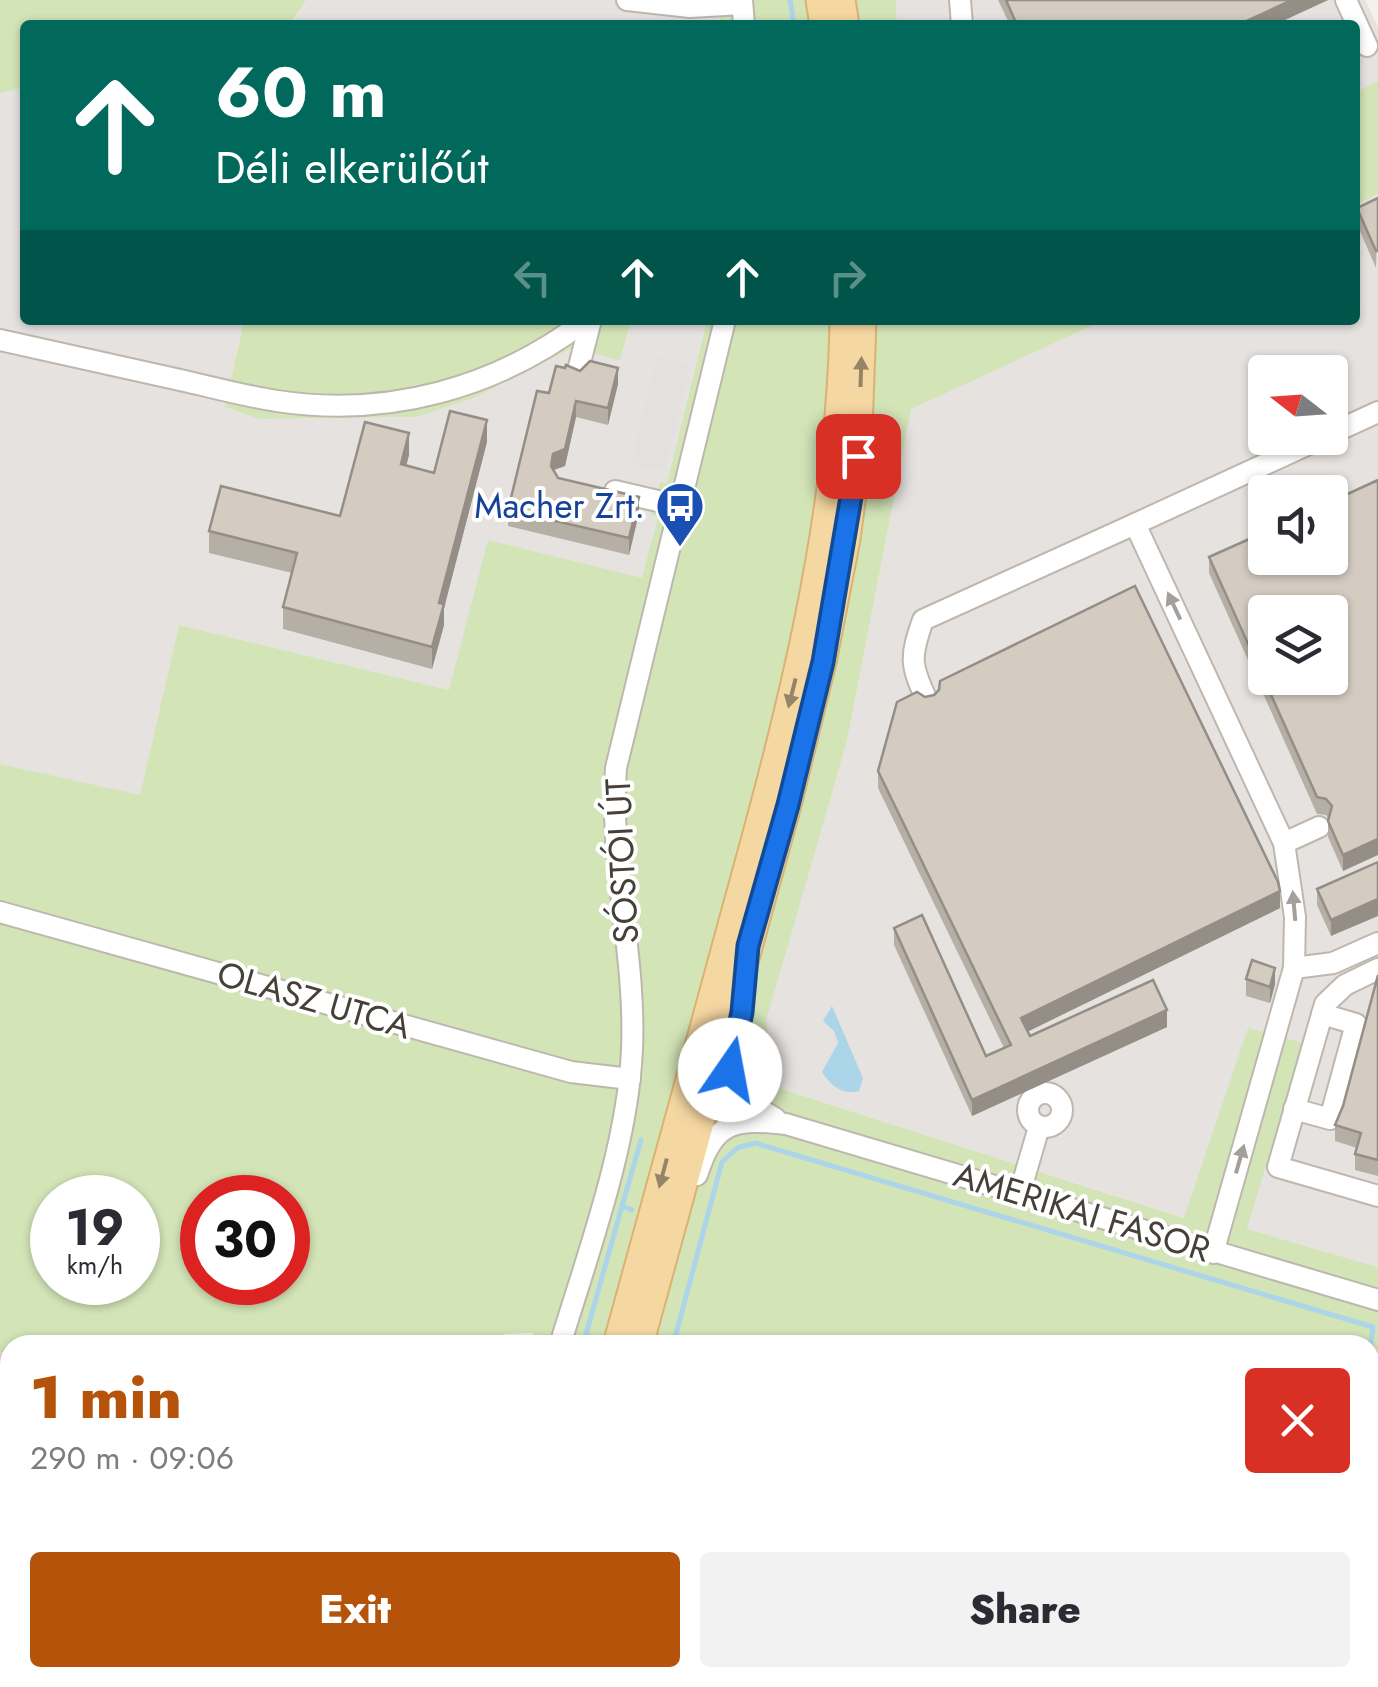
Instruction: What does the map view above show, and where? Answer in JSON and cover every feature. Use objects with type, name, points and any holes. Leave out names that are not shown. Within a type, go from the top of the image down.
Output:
[{"type":"main road","points":[[643,1335],[788,805],[823,662],[858,456],[863,325]]},
{"type":"main road","points":[[619,1335],[766,797],[808,626],[831,478],[840,326]]},
{"type":"street","points":[[627,0],[743,10]]},
{"type":"street","points":[[0,340],[228,390],[253,405],[335,414],[470,385],[514,366],[580,325]]},
{"type":"street","points":[[577,374],[587,325]]},
{"type":"street","name":"SÓSTÓI ÚT","points":[[563,1335],[620,1138],[630,1079],[632,1008],[614,838],[616,768],[724,325]]},
{"type":"street","points":[[1348,426],[1378,412]]},
{"type":"street","points":[[927,700],[912,660],[923,620],[1285,455]]},
{"type":"street","points":[[602,488],[678,506]]},
{"type":"street","points":[[1136,524],[1284,844],[1294,900],[1294,968],[1213,1252]]},
{"type":"street","points":[[1284,844],[1319,826]]},
{"type":"street","name":"OLASZ UTCA","points":[[0,912],[571,1072],[630,1079]]},
{"type":"street","points":[[1294,968],[1333,963],[1378,943]]},
{"type":"street","points":[[748,946],[742,1012],[730,1070],[738,1092],[746,1100],[786,1124]]},
{"type":"street","points":[[1378,969],[1335,992],[1322,1014],[1278,1166],[1378,1196]]},
{"type":"street","points":[[1294,1109],[1330,1119],[1356,1024],[1322,1014]]},
{"type":"street","points":[[667,1246],[703,1155],[716,1133],[736,1122],[786,1124]]},
{"type":"street","name":"AMERIKAI FASOR","points":[[786,1124],[1378,1300]]},
{"type":"street","points":[[1020,1192],[1039,1126]]},
{"type":"shaded area","points":[[306,0],[720,0],[720,20],[294,20]]},
{"type":"shaded area","points":[[896,0],[1365,0],[1378,27],[1378,81],[1360,90],[1360,20],[897,20]]},
{"type":"shaded area","points":[[20,86],[20,325],[243,325],[225,407],[259,419],[416,417],[474,398],[572,348],[620,359],[630,325],[706,325],[667,483],[661,482],[653,515],[658,517],[643,578],[449,690],[179,625],[140,796],[0,764],[0,91]]},
{"type":"shaded area","points":[[1378,194],[1378,1267],[1247,1229],[1302,1043],[1248,1029],[1185,1218],[775,1087],[765,1021],[847,741],[911,408],[1093,325],[1360,325],[1360,203]]},
{"type":"shaded area","points":[[657,357],[690,365],[664,471],[631,464]]},
{"type":"green space","points":[[0,0],[306,0],[293,20],[20,20],[20,88],[0,93]]},
{"type":"green space","points":[[720,0],[896,0],[897,20],[720,20]]},
{"type":"green space","points":[[1378,81],[1378,194],[1360,203],[1360,90]]},
{"type":"green space","points":[[243,325],[630,325],[620,360],[572,348],[474,398],[416,417],[259,419],[225,407]]},
{"type":"green space","points":[[706,325],[1093,325],[911,409],[847,741],[766,1021],[775,1087],[1184,1218],[1248,1028],[1303,1043],[1247,1229],[1378,1267],[1378,1335],[0,1335],[0,764],[140,795],[179,625],[449,690],[488,540],[642,578],[658,517],[652,515],[660,482],[667,483]]},
{"type":"water","points":[[832,1006],[863,1078],[859,1091],[838,1088],[822,1072],[838,1043],[834,1031],[823,1021]]},
{"type":"building","points":[[1006,0],[1292,0],[1249,20],[1015,20]]},
{"type":"building","points":[[1378,198],[1378,251],[1360,215],[1360,207]]},
{"type":"building","points":[[590,361],[618,368],[608,408],[576,401],[565,449],[553,454],[551,466],[558,478],[639,497],[629,538],[508,510],[537,391],[549,393],[556,366],[566,365],[580,371]]},
{"type":"building","points":[[450,411],[487,420],[439,603],[444,604],[432,647],[283,607],[297,553],[209,531],[221,486],[340,516],[365,422],[409,433],[401,464],[434,473]]},
{"type":"building","points":[[1378,480],[1378,839],[1343,855],[1328,821],[1332,806],[1317,797],[1271,695],[1348,695],[1348,595],[1248,595],[1248,644],[1209,557],[1248,540],[1248,575],[1348,575],[1348,494]]},
{"type":"building","points":[[1135,586],[1280,891],[1021,1018],[1030,1036],[1153,980],[1167,1010],[972,1100],[894,928],[922,915],[986,1056],[1011,1045],[878,771],[897,702],[917,692],[925,697],[934,695],[940,681]]},
{"type":"building","points":[[1378,862],[1378,899],[1331,920],[1317,889]]},
{"type":"building","points":[[1252,960],[1275,968],[1270,987],[1246,979]]},
{"type":"building","points":[[1378,975],[1378,1160],[1355,1154],[1361,1133],[1335,1125]]},
{"type":"waterway","points":[[790,0],[793,20]]},
{"type":"waterway","points":[[622,1206],[641,1140]]},
{"type":"waterway","points":[[676,1335],[722,1162],[737,1148],[755,1143],[1373,1327],[1372,1335]]},
{"type":"waterway","points":[[586,1335],[622,1206],[632,1210]]},
{"type":"place","name":"Macher Zrt.","points":[[680,548]]},
{"type":"route","points":[[730,1070],[742,1012],[748,946],[823,662],[858,456]]}]
